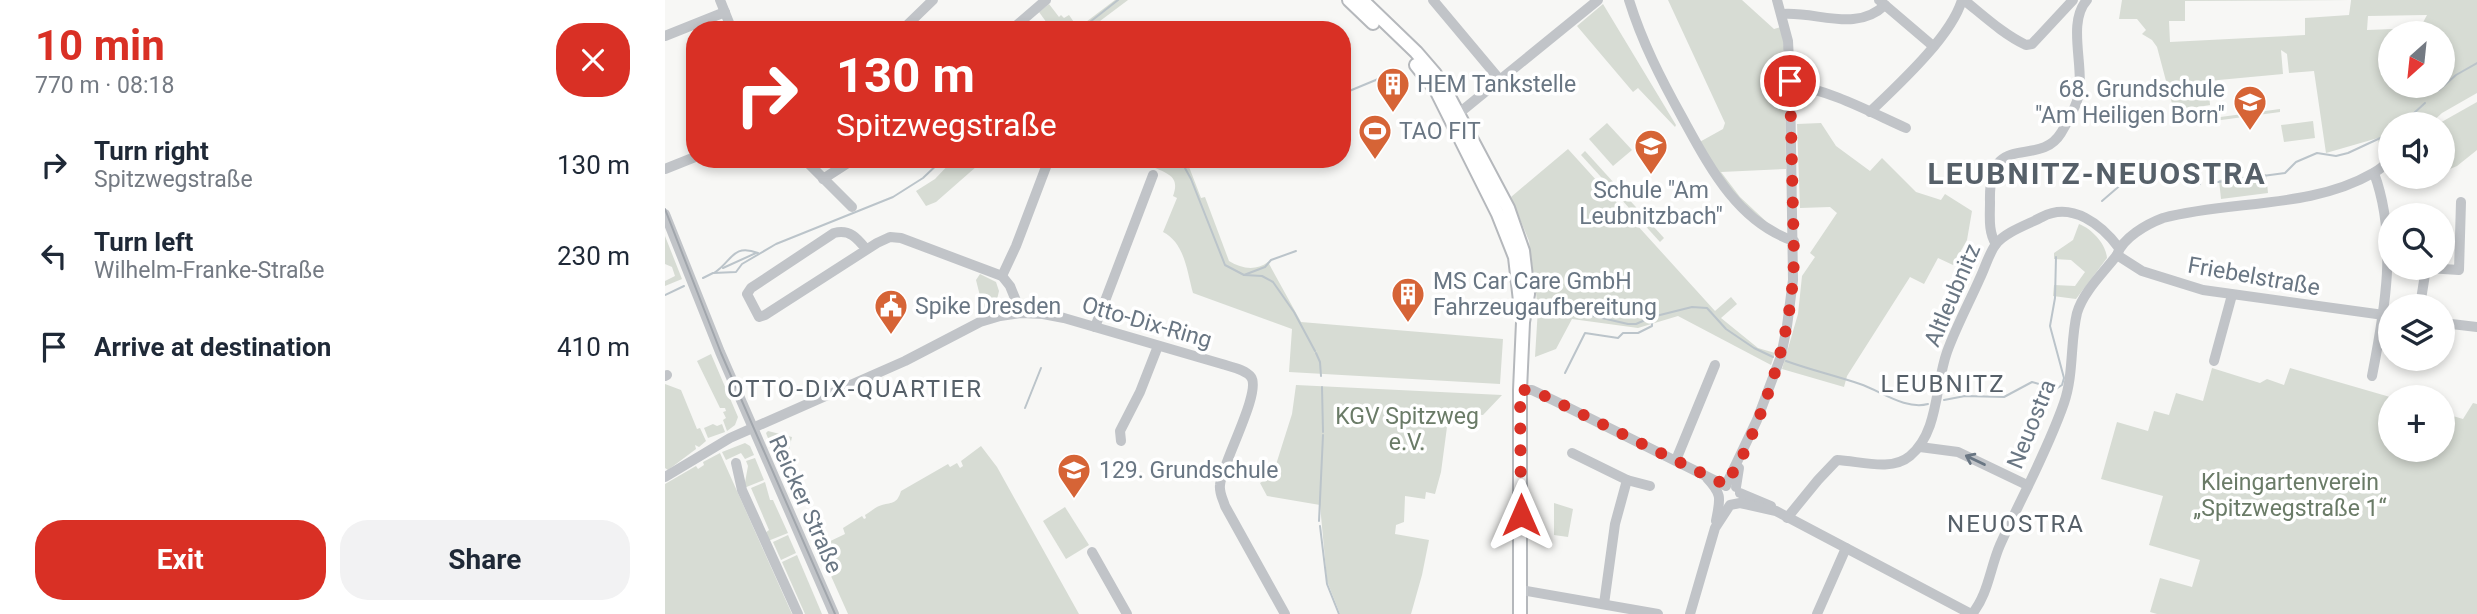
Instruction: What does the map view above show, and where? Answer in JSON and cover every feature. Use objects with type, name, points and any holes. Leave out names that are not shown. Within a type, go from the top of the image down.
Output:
[{"type":"main road","points":[[1349,0],[1419,68],[1445,108],[1511,243],[1523,322]]},
{"type":"main road","points":[[1362,0],[1435,74],[1508,208],[1523,251],[1528,294],[1523,322],[1520,390],[1520,614]]},
{"type":"street","points":[[720,0],[728,21]]},
{"type":"street","points":[[911,21],[933,0]]},
{"type":"street","points":[[1021,21],[1047,0]]},
{"type":"street","points":[[1434,0],[1500,80]]},
{"type":"street","points":[[1458,114],[1598,0]]},
{"type":"street","points":[[1629,0],[1650,56],[1711,171],[1753,219],[1768,230],[1794,241]]},
{"type":"street","points":[[1690,614],[1715,528],[1781,356],[1793,289],[1788,41],[1777,0]]},
{"type":"street","points":[[1870,112],[1905,79],[1933,46],[1963,0],[1996,27],[2026,45],[2032,44],[2073,0]]},
{"type":"street","name":"Altleubnitz","points":[[1920,447],[1928,430],[1947,353],[1996,244],[1991,231],[1991,178],[1999,162],[2007,154],[2045,148],[2058,138],[2066,126],[2079,93],[2077,19],[2080,7],[2087,0]]},
{"type":"street","points":[[1782,14],[1847,20],[1866,18],[1882,3],[1933,46]]},
{"type":"street","points":[[702,21],[725,12]]},
{"type":"street","points":[[665,36],[686,28]]},
{"type":"street","points":[[1790,84],[1814,88],[1836,96],[1906,128]]},
{"type":"street","points":[[665,169],[686,161]]},
{"type":"street","points":[[813,168],[852,207]]},
{"type":"street","points":[[823,179],[840,168]]},
{"type":"street","points":[[1002,276],[1046,168]]},
{"type":"street","name":"Neuostra","points":[[1972,614],[1985,594],[1994,560],[2066,399],[2081,304],[2118,252],[2151,222],[2163,218],[2317,194],[2354,182],[2378,170]]},
{"type":"street","points":[[2374,173],[2385,226],[2386,294]]},
{"type":"street","points":[[1095,327],[1153,175]]},
{"type":"street","points":[[2455,270],[2459,270],[2461,202]]},
{"type":"street","name":"Friebelstraße","points":[[1996,244],[2047,214],[2058,212],[2076,215],[2095,222],[2109,235],[2118,252],[2142,271],[2203,290],[2378,315]]},
{"type":"street","name":"Reicker Straße","points":[[665,214],[752,428],[834,614]]},
{"type":"street","points":[[866,249],[855,236],[847,232],[834,233],[751,288],[747,294],[755,313],[759,317],[765,315],[866,249],[890,237],[901,238],[1002,276],[1010,286],[1021,313]]},
{"type":"street","points":[[2214,361],[2232,295]]},
{"type":"street","name":"Otto-Dix-Ring","points":[[665,477],[712,448],[752,428],[905,361],[965,328],[1000,316],[1043,314],[1222,364],[1242,371],[1251,378],[1254,387],[1250,402],[1220,488],[1226,506],[1285,614]]},
{"type":"street","points":[[2455,324],[2477,327]]},
{"type":"street","points":[[1121,441],[1120,431],[1140,392],[1158,345]]},
{"type":"street","points":[[2372,376],[2378,352]]},
{"type":"street","points":[[1675,460],[1715,366]]},
{"type":"street","points":[[1520,390],[1532,390],[1702,473],[1729,494],[1760,500],[1787,518],[1972,614]]},
{"type":"street","points":[[1787,518],[1837,460],[1892,464],[1905,461],[1920,447],[1958,452],[2027,485]]},
{"type":"street","points":[[1572,453],[1627,480],[1650,486]]},
{"type":"street","points":[[736,463],[742,490],[798,614]]},
{"type":"street","points":[[1604,604],[1615,524],[1627,480]]},
{"type":"street","points":[[1817,614],[1846,548]]},
{"type":"street","points":[[1092,552],[1127,614]]},
{"type":"street","points":[[1521,590],[1658,614]]},
{"type":"green space","points":[[1115,0],[1128,0],[1100,21],[1087,21]]},
{"type":"green space","points":[[1668,0],[1742,0],[1774,29],[1781,27],[1785,53],[1786,169],[1721,172],[1740,197],[1771,226],[1754,219],[1696,144],[1723,129],[1725,123]]},
{"type":"green space","points":[[2122,0],[2351,0],[2477,0],[2477,93],[2444,112],[2378,112],[2378,138],[2326,153],[2314,71],[2289,73],[2287,54],[2281,50],[2283,74],[2208,81],[2210,105],[2174,111],[2157,47],[2142,34],[2146,30],[2137,19],[2119,19]],"holes":[[[2351,0],[2349,15],[2305,18],[2305,35],[2170,42],[2169,21],[2185,21],[2185,1]]]},
{"type":"green space","points":[[1049,4],[1059,17],[1069,15],[1073,21],[1046,21],[1039,12]]},
{"type":"green space","points":[[1603,4],[1675,127],[1638,88],[1633,92],[1577,26]]},
{"type":"green space","points":[[2477,102],[2477,150],[2455,167],[2455,114]]},
{"type":"green space","points":[[2280,109],[2280,112],[2214,121],[2213,118]]},
{"type":"green space","points":[[2313,121],[2315,138],[2284,142],[2281,125]]},
{"type":"green space","points":[[1607,123],[1632,150],[1613,166],[1589,139]]},
{"type":"green space","points":[[1821,123],[1836,146],[1870,171],[1882,158],[1916,192],[1941,200],[1945,194],[1972,211],[1967,240],[1953,265],[1938,258],[1924,284],[1910,277],[1847,376],[1844,387],[1782,369],[1798,314],[1802,276],[1815,257],[1810,253],[1837,213],[1830,207],[1800,208],[1797,124]]},
{"type":"green space","points":[[1568,149],[1715,311],[1731,297],[1737,304],[1721,318],[1758,348],[1775,353],[1771,365],[1678,316],[1638,328],[1572,319],[1556,349],[1535,357],[1538,308],[1529,241],[1511,197]]},
{"type":"green space","points":[[1585,151],[1664,238],[1660,242],[1581,155]]},
{"type":"green space","points":[[945,168],[975,168],[936,202],[926,206],[916,191],[935,179]]},
{"type":"green space","points":[[1155,168],[1189,168],[1201,198],[1205,197],[1229,261],[1249,268],[1268,262],[1301,322],[1503,339],[1500,384],[1289,372],[1292,329],[1193,293],[1181,251],[1163,232],[1177,198],[1173,196],[1174,180]]},
{"type":"green space","points":[[2266,174],[2268,193],[2221,199],[2219,180]]},
{"type":"green space","points":[[2079,224],[2089,229],[2097,238],[2104,247],[2107,258],[2076,299],[2053,296],[2054,285],[2075,286],[2085,272],[2071,260],[2054,259],[2054,253],[2073,240]]},
{"type":"green space","points":[[665,236],[682,279],[665,286],[665,281],[675,276],[672,267],[665,264]]},
{"type":"green space","points":[[980,274],[996,282],[999,291],[995,308],[981,310],[978,307],[980,296],[976,280]]},
{"type":"green space","points":[[711,354],[738,417],[735,425],[727,431],[723,420],[726,418],[723,412],[726,411],[725,408],[720,408],[697,361]]},
{"type":"green space","name":"Kleingartenverein „Spitzwegstraße 1“","points":[[2212,368],[2260,383],[2267,379],[2284,385],[2290,368],[2378,394],[2378,462],[2455,462],[2455,417],[2463,419],[2473,403],[2477,404],[2477,614],[2150,612],[2160,578],[2192,587],[2200,560],[2149,545],[2163,496],[2101,479],[2117,422],[2148,431],[2154,411],[2169,415],[2176,393],[2203,401]]},
{"type":"green space","points":[[665,384],[681,390],[697,429],[700,428],[706,441],[699,447],[695,445],[696,449],[668,470],[665,468]]},
{"type":"green space","name":"KGV Spitzweg e.V.","points":[[1296,385],[1502,395],[1483,415],[1449,412],[1441,472],[1435,494],[1426,492],[1425,499],[1405,496],[1404,522],[1396,525],[1395,534],[1429,540],[1411,614],[1340,614],[1327,581],[1320,505],[1267,496],[1260,483],[1273,474],[1292,414]]},
{"type":"green space","points":[[722,424],[725,432],[708,438],[704,428]]},
{"type":"green space","points":[[768,431],[792,437],[789,450],[771,446],[766,433]]},
{"type":"green space","points":[[745,443],[750,446],[754,455],[745,459],[741,453],[726,460],[722,452]]},
{"type":"green space","points":[[981,446],[997,467],[1079,614],[848,614],[818,547],[845,534],[843,528],[862,516],[866,518],[865,515],[878,507],[894,502],[901,491],[948,464],[950,467],[957,463],[960,468],[963,466],[961,461]]},
{"type":"green space","points":[[720,453],[792,614],[665,614],[665,484],[696,466],[698,469],[704,465],[703,462]]},
{"type":"green space","points":[[755,458],[764,480],[744,488],[748,466],[746,461]]},
{"type":"green space","points":[[765,482],[770,500],[773,500],[788,533],[768,541],[765,533],[769,530],[751,488]]},
{"type":"green space","points":[[1554,503],[1573,509],[1568,537],[1554,535]]},
{"type":"green space","points":[[1065,507],[1089,545],[1066,559],[1043,521]]},
{"type":"green space","points":[[788,535],[796,553],[781,560],[773,542]]},
{"type":"green space","points":[[797,555],[822,614],[805,614],[782,562]]},
{"type":"waterway","points":[[1091,21],[1118,0]]},
{"type":"waterway","points":[[2455,76],[2477,63]]},
{"type":"waterway","points":[[1351,90],[1383,77]]},
{"type":"waterway","points":[[2415,112],[2425,103]]},
{"type":"waterway","points":[[2218,182],[2285,173],[2296,162],[2317,153],[2336,156],[2378,139]]},
{"type":"waterway","points":[[703,278],[713,273],[736,272],[742,264],[776,244],[893,197],[934,168]]},
{"type":"waterway","points":[[1185,168],[1225,265],[1244,275],[1262,276],[1273,282],[1294,312],[1315,351]]},
{"type":"waterway","points":[[2175,176],[2186,182],[2200,184]]},
{"type":"waterway","points":[[2102,201],[2124,182]]},
{"type":"waterway","points":[[714,273],[737,252],[743,250],[758,253]]},
{"type":"waterway","points":[[1244,275],[1265,267],[1271,260],[1296,251]]},
{"type":"waterway","points":[[723,268],[756,253]]},
{"type":"waterway","points":[[1944,400],[1965,396],[2004,397],[2032,382],[2056,389],[2062,385],[2064,378],[2050,326],[2055,298],[2056,257]]},
{"type":"waterway","points":[[665,295],[684,286]]},
{"type":"waterway","points":[[1536,303],[1551,314],[1589,315],[1628,324],[1692,307],[1707,308],[1726,329],[1773,357]]},
{"type":"waterway","points":[[1565,373],[1585,333],[1618,338],[1623,333],[1638,333],[1652,326],[1652,318]]},
{"type":"waterway","points":[[1316,353],[1321,376]]},
{"type":"waterway","points":[[1786,361],[1860,384],[1902,402],[1928,404]]},
{"type":"waterway","points":[[1025,408],[1041,368]]},
{"type":"waterway","points":[[1322,387],[1323,432]]},
{"type":"waterway","points":[[1319,521],[1323,435]]},
{"type":"waterway","points":[[1320,526],[1327,584],[1339,614]]},
{"type":"tram line","points":[[665,209],[721,353],[835,614]]},
{"type":"place","name":"HEM Tankstelle","points":[[1393,114]]},
{"type":"place","name":"68. Grundschule \"Am Heiligen Born\"","points":[[2250,132]]},
{"type":"place","name":"TAO FIT","points":[[1375,161]]},
{"type":"place","name":"Schule \"Am Leubnitzbach\"","points":[[1651,176]]},
{"type":"place","name":"MS Car Care GmbH Fahrzeugaufbereitung","points":[[1408,324]]},
{"type":"place","name":"Spike Dresden","points":[[891,336]]},
{"type":"place","name":"129. Grundschule","points":[[1074,500]]},
{"type":"district","name":"LEUBNITZ-NEUOSTRA","points":[[2097,174]]},
{"type":"district","name":"LEUBNITZ","points":[[1943,384]]},
{"type":"district","name":"OTTO-DIX-QUARTIER","points":[[855,389]]},
{"type":"district","name":"NEUOSTRA","points":[[2016,524]]},
{"type":"route","points":[[1521,515],[1520,390],[1532,390],[1726,485],[1761,411],[1781,356],[1787,326],[1794,255],[1790,81]]}]
